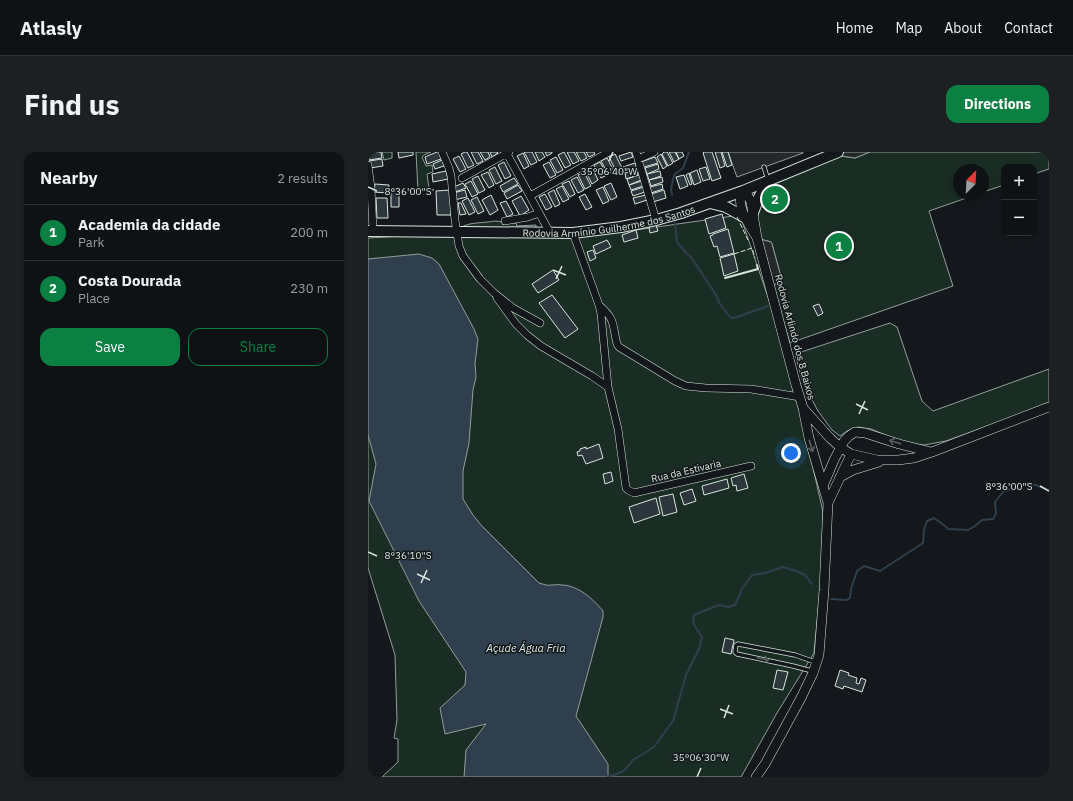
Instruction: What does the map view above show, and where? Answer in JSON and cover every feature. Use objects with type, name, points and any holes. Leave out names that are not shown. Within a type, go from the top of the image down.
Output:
[{"type":"main road","name":"Rodovia Armínio Guilherme dos Santos","points":[[370,231],[573,233],[621,227],[681,213],[741,192],[838,152]]},
{"type":"main road","points":[[708,203],[726,207],[749,216],[768,181]]},
{"type":"main road","name":"Rodovia Arlindo dos 8 Baixos","points":[[741,192],[740,205],[749,216],[757,238],[803,408],[840,447],[852,454],[865,458],[882,461],[907,460],[1049,408]]},
{"type":"main road","points":[[756,777],[765,764],[801,698],[819,655],[824,594],[828,503],[809,438],[803,408]]},
{"type":"main road","points":[[823,486],[840,447],[848,436],[855,432],[860,432],[932,452]]},
{"type":"main road","points":[[828,503],[852,454]]},
{"type":"main road","points":[[840,477],[853,470],[882,461]]},
{"type":"street","points":[[442,152],[451,176],[459,246],[464,256],[480,279],[494,293],[513,308],[540,323]]},
{"type":"street","points":[[462,178],[508,152],[538,214],[550,233]]},
{"type":"street","points":[[530,196],[609,152]]},
{"type":"street","points":[[654,152],[637,155],[656,220]]},
{"type":"street","points":[[368,165],[372,188],[370,231]]},
{"type":"street","points":[[505,221],[538,214]]},
{"type":"street","points":[[573,233],[599,305],[608,387]]},
{"type":"street","points":[[494,293],[516,324],[527,335],[546,349],[608,387]]},
{"type":"street","points":[[599,305],[608,312],[611,318],[619,347],[675,381],[693,387],[751,389],[800,397]]},
{"type":"street","name":"Rua da Estivaria","points":[[608,387],[618,430],[626,488],[628,490],[634,493],[752,466]]},
{"type":"lane","points":[[764,167],[768,181]]},
{"type":"lane","points":[[738,644],[795,655],[809,659],[815,667],[793,666],[737,654],[735,652],[736,645],[738,644]]},
{"type":"green space","points":[[382,152],[392,152],[392,158],[384,160]]},
{"type":"green space","points":[[416,152],[431,152],[422,157],[426,166],[432,165],[433,172],[427,174],[429,188],[434,190],[418,191]]},
{"type":"green space","points":[[870,152],[1049,152],[1049,169],[1037,173],[1037,164],[1001,164],[1001,186],[989,190],[989,164],[953,164],[953,200],[961,200],[929,211],[953,286],[790,343],[773,287],[781,277],[771,242],[760,239],[757,215],[767,189],[775,183],[834,155],[855,158]]},
{"type":"green space","points":[[740,215],[787,353],[823,512],[821,580],[814,653],[777,713],[741,777],[382,777],[398,762],[398,739],[394,738],[397,720],[395,655],[368,568],[368,238],[457,233],[636,230]]},
{"type":"green space","points":[[495,221],[516,223],[517,226],[536,225],[536,228],[462,227],[473,223]]},
{"type":"green space","points":[[890,323],[897,327],[922,401],[933,411],[1049,369],[1049,404],[946,441],[924,445],[905,443],[871,429],[858,427],[849,430],[840,436],[832,430],[818,411],[803,383],[795,354]]},
{"type":"shaded area","points":[[728,152],[803,152],[803,153],[737,177]]},
{"type":"shaded area","points":[[843,152],[870,152],[855,158],[834,155]]},
{"type":"shaded area","points":[[760,239],[771,242],[781,277],[773,287]]},
{"type":"water","name":"Açude Água Fria","points":[[419,254],[432,258],[439,264],[478,339],[475,364],[476,377],[473,390],[469,443],[463,471],[463,499],[481,525],[539,583],[573,587],[595,602],[603,611],[603,617],[576,716],[608,764],[608,777],[464,777],[466,750],[486,724],[445,734],[440,708],[465,685],[466,672],[419,601],[369,501],[376,464],[368,435],[368,259]]},
{"type":"building","points":[[381,152],[382,158],[369,160],[368,153]]},
{"type":"building","points":[[398,152],[413,152],[413,155],[399,158]]},
{"type":"building","points":[[439,152],[441,159],[427,164],[425,157]]},
{"type":"building","points":[[467,152],[474,165],[468,168],[461,154]]},
{"type":"building","points":[[471,152],[478,152],[483,161],[477,164]]},
{"type":"building","points":[[480,152],[488,152],[490,157],[485,160]]},
{"type":"building","points":[[490,152],[497,152],[498,153],[492,157]]},
{"type":"building","points":[[524,152],[532,152],[537,162],[531,165]]},
{"type":"building","points":[[535,152],[542,152],[545,157],[539,161]]},
{"type":"building","points":[[545,152],[552,152],[552,153],[547,156]]},
{"type":"building","points":[[564,152],[571,165],[565,168],[558,155]]},
{"type":"building","points":[[567,152],[574,152],[579,161],[573,164]]},
{"type":"building","points":[[576,152],[584,152],[587,158],[581,161]]},
{"type":"building","points":[[586,152],[594,152],[595,154],[589,157]]},
{"type":"building","points":[[631,152],[633,157],[621,161],[619,156]]},
{"type":"building","points":[[667,152],[673,163],[668,166],[662,154]]},
{"type":"building","points":[[669,152],[675,152],[679,159],[674,162]]},
{"type":"building","points":[[676,152],[682,152],[684,156],[679,159]]},
{"type":"building","points":[[712,152],[721,178],[712,181],[703,153]]},
{"type":"building","points":[[715,152],[721,152],[725,166],[720,168]]},
{"type":"building","points":[[722,152],[728,152],[732,165],[727,167]]},
{"type":"building","points":[[523,153],[529,166],[524,169],[517,156]]},
{"type":"building","points":[[615,154],[622,168],[616,171],[609,157]]},
{"type":"building","points":[[661,154],[667,166],[663,169],[657,157]]},
{"type":"building","points":[[459,156],[466,169],[460,172],[453,159]]},
{"type":"building","points":[[556,157],[563,170],[557,173],[550,160]]},
{"type":"building","points":[[655,157],[658,163],[644,167],[641,162]]},
{"type":"building","points":[[607,158],[614,171],[608,174],[601,161]]},
{"type":"building","points":[[382,159],[383,166],[370,168],[369,161]]},
{"type":"building","points":[[442,160],[444,166],[435,169],[433,164]]},
{"type":"building","points":[[504,162],[511,176],[505,179],[498,165]]},
{"type":"building","points":[[549,162],[556,175],[550,178],[543,165]]},
{"type":"building","points":[[600,162],[607,175],[601,178],[594,165]]},
{"type":"building","points":[[635,163],[637,169],[624,173],[623,167]]},
{"type":"building","points":[[658,164],[659,169],[647,174],[645,168]]},
{"type":"building","points":[[495,167],[502,181],[496,184],[489,170]]},
{"type":"building","points":[[592,167],[598,180],[592,184],[585,170]]},
{"type":"building","points":[[706,167],[710,179],[703,181],[699,169]]},
{"type":"building","points":[[637,170],[638,175],[626,179],[625,173]]},
{"type":"building","points":[[697,170],[701,182],[694,185],[690,173]]},
{"type":"building","points":[[446,171],[448,179],[433,182],[432,174]]},
{"type":"building","points":[[660,171],[661,176],[649,180],[647,174]]},
{"type":"building","points":[[488,172],[494,185],[489,188],[481,175]]},
{"type":"building","points":[[584,172],[591,186],[585,189],[578,175]]},
{"type":"building","points":[[689,173],[692,184],[690,185],[686,175]]},
{"type":"building","points":[[639,175],[641,180],[629,185],[627,179]]},
{"type":"building","points":[[684,175],[688,186],[680,189],[676,177]]},
{"type":"building","points":[[478,176],[485,190],[479,193],[472,179]]},
{"type":"building","points":[[577,177],[584,190],[578,193],[571,180]]},
{"type":"building","points":[[662,177],[663,182],[651,186],[649,180]]},
{"type":"building","points":[[514,178],[518,184],[503,192],[500,186]]},
{"type":"building","points":[[471,181],[478,194],[472,197],[465,184]]},
{"type":"building","points":[[569,181],[575,194],[570,197],[562,184]]},
{"type":"building","points":[[642,181],[643,186],[631,190],[629,185]]},
{"type":"building","points":[[463,183],[466,188],[455,192],[454,187]]},
{"type":"building","points":[[611,183],[617,197],[611,200],[604,186]]},
{"type":"building","points":[[375,184],[389,185],[388,193],[374,192]]},
{"type":"building","points":[[662,184],[663,189],[651,193],[650,187]]},
{"type":"building","points":[[518,185],[522,191],[507,199],[504,193]]},
{"type":"building","points":[[562,186],[569,199],[563,202],[556,189]]},
{"type":"building","points":[[603,187],[609,201],[603,204],[596,190]]},
{"type":"building","points":[[644,187],[645,192],[633,196],[631,191]]},
{"type":"building","points":[[450,190],[451,215],[437,215],[436,191]]},
{"type":"building","points":[[465,190],[467,197],[454,200],[453,193]]},
{"type":"building","points":[[554,190],[560,204],[555,207],[548,193]]},
{"type":"building","points":[[664,190],[666,198],[653,202],[651,194]]},
{"type":"building","points":[[391,191],[399,191],[399,207],[391,207]]},
{"type":"building","points":[[545,194],[552,207],[546,210],[539,197]]},
{"type":"building","points":[[585,194],[592,207],[586,210],[579,197]]},
{"type":"building","points":[[491,195],[498,210],[490,215],[482,200]]},
{"type":"building","points":[[646,195],[647,200],[635,204],[633,198]]},
{"type":"building","points":[[521,196],[529,210],[520,216],[512,201]]},
{"type":"building","points":[[477,197],[484,211],[478,214],[471,200]]},
{"type":"building","points":[[376,198],[387,198],[388,218],[377,218]]},
{"type":"building","points":[[468,198],[475,212],[469,215],[462,201]]},
{"type":"building","points":[[506,201],[513,214],[507,217],[500,203]]},
{"type":"building","points":[[458,203],[461,203],[466,214],[460,215]]},
{"type":"building","points":[[722,214],[726,228],[709,234],[705,219]]},
{"type":"building","points":[[656,225],[658,231],[650,233],[649,227]]},
{"type":"building","points":[[728,229],[734,253],[720,257],[717,246],[714,247],[710,236]]},
{"type":"building","points":[[636,230],[638,238],[624,242],[622,235]]},
{"type":"building","points":[[607,240],[611,247],[596,254],[593,246]]},
{"type":"building","points":[[593,250],[596,258],[590,261],[587,252]]},
{"type":"building","points":[[734,254],[738,271],[724,276],[720,258]]},
{"type":"building","points":[[553,270],[559,280],[538,293],[532,284]]},
{"type":"building","points":[[552,295],[578,329],[565,338],[539,303]]},
{"type":"building","points":[[819,304],[823,313],[818,316],[813,306]]},
{"type":"building","points":[[599,444],[603,458],[586,464],[582,455],[578,456],[577,452],[580,451],[580,449],[586,447],[586,449]]},
{"type":"building","points":[[611,472],[613,481],[605,484],[603,474]]},
{"type":"building","points":[[744,474],[748,488],[737,491],[736,485],[733,486],[731,478]]},
{"type":"building","points":[[727,479],[729,488],[704,495],[702,486]]},
{"type":"building","points":[[692,489],[696,501],[684,505],[680,493]]},
{"type":"building","points":[[673,494],[677,512],[663,516],[659,497]]},
{"type":"building","points":[[656,498],[660,514],[634,523],[629,507]]},
{"type":"building","points":[[725,638],[734,640],[731,654],[722,652]]},
{"type":"building","points":[[777,670],[788,672],[783,690],[773,688]]},
{"type":"building","points":[[840,670],[857,678],[856,683],[859,684],[861,678],[866,680],[862,692],[844,686],[843,689],[835,686]]},
{"type":"waterway","points":[[672,195],[671,190],[673,179],[675,174],[683,168],[689,152]]},
{"type":"waterway","points":[[675,223],[677,242],[691,257],[716,295],[720,304],[730,317],[734,318],[768,306]]},
{"type":"waterway","points":[[831,599],[846,600],[850,598],[851,589],[857,571],[864,566],[880,571],[923,543],[924,530],[927,521],[934,518],[948,529],[968,530],[982,520],[993,519],[996,514],[995,502],[1003,492],[1022,484],[1036,485],[1049,490]]},
{"type":"waterway","points":[[608,776],[625,770],[633,760],[654,747],[673,721],[686,675],[699,649],[702,637],[694,624],[694,615],[719,605],[728,607],[735,605],[742,589],[752,575],[765,573],[783,567],[805,575],[812,584]]},
{"type":"fence","points":[[737,217],[748,240]]},
{"type":"fence","points":[[734,254],[752,248],[755,258]]},
{"type":"wall","points":[[725,278],[758,269],[757,265]]},
{"type":"place","name":"Costa Dourada","points":[[775,199]]},
{"type":"place","name":"Academia da cidade","points":[[839,246]]}]
